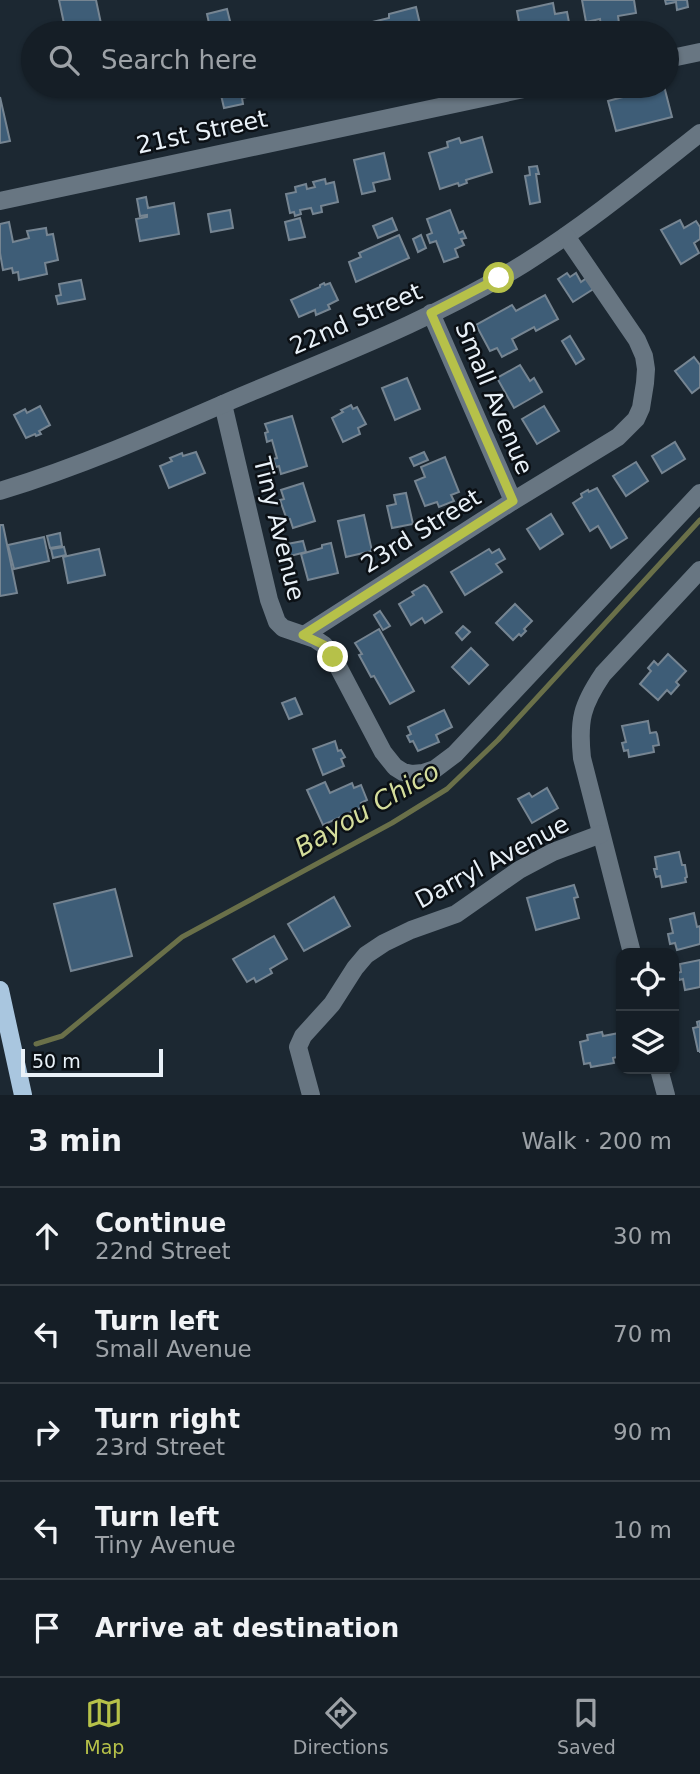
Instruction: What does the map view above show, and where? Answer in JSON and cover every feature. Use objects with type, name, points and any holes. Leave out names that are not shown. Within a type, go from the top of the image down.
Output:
[{"type":"main road","points":[[0,989],[23,1095]]},
{"type":"street","points":[[679,56],[700,52]]},
{"type":"street","name":"21st Street","points":[[0,201],[482,98]]},
{"type":"street","name":"22nd Street","points":[[0,491],[94,459],[431,313],[524,264],[566,236],[628,191],[700,133]]},
{"type":"street","name":"23rd Street","points":[[303,635],[618,437],[636,419],[641,408],[645,383],[644,356],[637,340],[566,236]]},
{"type":"street","name":"Small Avenue","points":[[431,313],[513,501]]},
{"type":"street","name":"Tiny Avenue","points":[[223,404],[269,600],[277,622],[283,628],[324,645],[383,752],[395,767],[412,774],[435,769],[455,754],[700,493]]},
{"type":"street","points":[[631,948],[582,758],[579,732],[582,713],[603,674],[700,570]]},
{"type":"street","name":"Darryl Avenue","points":[[311,1095],[298,1048],[303,1036],[332,1004],[366,956],[384,943],[411,930],[456,914],[519,870],[553,852],[601,834]]},
{"type":"street","points":[[660,1074],[666,1095]]},
{"type":"building","points":[[59,0],[96,0],[100,21],[63,21]]},
{"type":"building","points":[[582,0],[634,0],[636,13],[618,16],[619,21],[586,21]]},
{"type":"building","points":[[665,0],[687,0],[688,7],[677,10],[676,2],[666,4]]},
{"type":"building","points":[[553,3],[555,14],[567,12],[569,21],[519,21],[517,11]]},
{"type":"building","points":[[416,7],[419,21],[376,21],[389,18],[389,14]]},
{"type":"building","points":[[227,9],[230,21],[208,21],[207,14]]},
{"type":"building","points":[[0,97],[10,141],[0,143]]},
{"type":"building","points":[[222,98],[242,98],[243,104],[224,108]]},
{"type":"building","points":[[619,98],[667,98],[672,117],[616,131],[608,101]]},
{"type":"building","points":[[482,137],[492,172],[466,180],[467,183],[459,186],[458,183],[440,189],[429,153],[448,147],[447,142],[459,138],[461,143]]},
{"type":"building","points":[[384,153],[390,179],[373,183],[375,191],[362,194],[354,160]]},
{"type":"building","points":[[537,166],[540,202],[530,204],[525,176],[530,175],[529,167]]},
{"type":"building","points":[[325,179],[326,184],[334,182],[338,202],[321,206],[322,212],[313,214],[311,208],[300,210],[301,214],[295,216],[294,212],[290,213],[286,194],[296,192],[295,187],[306,184],[307,189],[315,187],[313,182]]},
{"type":"building","points":[[146,197],[148,208],[174,203],[179,234],[140,241],[136,219],[147,215],[140,216],[137,199]]},
{"type":"building","points":[[230,210],[233,228],[211,232],[208,214]]},
{"type":"building","points":[[450,210],[459,233],[463,231],[466,238],[461,239],[464,245],[455,249],[458,257],[444,262],[436,241],[430,243],[427,235],[432,233],[427,219]]},
{"type":"building","points":[[300,218],[305,237],[289,240],[285,222]]},
{"type":"building","points":[[392,218],[397,230],[378,238],[373,226]]},
{"type":"building","points":[[680,220],[684,228],[696,221],[700,227],[700,239],[694,243],[699,253],[681,264],[661,230]]},
{"type":"building","points":[[9,222],[13,242],[29,238],[27,231],[46,228],[47,235],[53,234],[58,260],[45,263],[47,274],[19,280],[18,272],[13,273],[12,268],[3,270],[0,224]]},
{"type":"building","points":[[399,235],[409,258],[356,282],[349,262],[361,257],[359,253]]},
{"type":"building","points":[[421,235],[426,248],[418,252],[413,239]]},
{"type":"building","points":[[567,273],[570,277],[576,273],[581,282],[588,277],[595,288],[573,302],[558,279]]},
{"type":"building","points":[[81,280],[85,299],[58,304],[56,296],[61,295],[59,284]]},
{"type":"building","points":[[324,283],[330,283],[338,300],[328,305],[330,309],[316,315],[315,310],[299,317],[291,300]]},
{"type":"building","points":[[545,295],[558,319],[536,331],[534,327],[512,339],[517,349],[502,357],[497,348],[490,351],[476,325],[512,305],[516,311]]},
{"type":"building","points":[[570,336],[584,359],[576,364],[562,341]]},
{"type":"building","points":[[694,357],[700,365],[700,387],[692,393],[675,371]]},
{"type":"building","points":[[520,365],[530,381],[534,378],[542,392],[514,408],[497,378]]},
{"type":"building","points":[[407,378],[420,409],[395,420],[382,388]]},
{"type":"building","points":[[351,405],[353,409],[357,407],[366,424],[358,428],[360,434],[343,442],[332,418]]},
{"type":"building","points":[[40,406],[50,425],[39,431],[41,434],[26,438],[14,415],[25,409],[27,413]]},
{"type":"building","points":[[544,406],[559,431],[537,444],[522,419]]},
{"type":"building","points":[[292,416],[307,466],[281,474],[273,459],[277,458],[272,440],[267,442],[265,424]]},
{"type":"building","points":[[675,442],[685,459],[662,473],[652,456]]},
{"type":"building","points":[[196,452],[205,473],[169,488],[160,466],[182,453],[183,456]]},
{"type":"building","points":[[424,452],[428,460],[414,466],[410,458]]},
{"type":"building","points":[[445,457],[459,492],[451,495],[454,501],[439,507],[437,502],[425,506],[415,481],[425,477],[421,467]]},
{"type":"building","points":[[636,462],[648,481],[626,496],[613,476]]},
{"type":"building","points":[[303,483],[315,521],[293,528],[280,500],[284,499],[281,490]]},
{"type":"building","points":[[597,488],[627,538],[611,548],[598,526],[590,531],[573,503],[582,497],[581,494]]},
{"type":"building","points":[[406,493],[413,524],[392,528],[387,506],[396,504],[394,495]]},
{"type":"building","points":[[551,514],[563,534],[540,549],[527,529]]},
{"type":"building","points":[[364,515],[372,551],[346,557],[338,521]]},
{"type":"building","points":[[0,525],[3,525],[17,593],[0,596]]},
{"type":"building","points":[[60,533],[62,546],[50,548],[47,536]]},
{"type":"building","points":[[44,537],[49,561],[14,569],[8,545]]},
{"type":"building","points":[[303,541],[306,552],[290,556],[287,544]]},
{"type":"building","points":[[331,543],[338,573],[308,580],[301,554]]},
{"type":"building","points":[[64,547],[66,555],[53,558],[51,549]]},
{"type":"building","points":[[99,549],[105,575],[68,583],[63,557]]},
{"type":"building","points":[[489,549],[492,553],[499,549],[505,559],[496,564],[502,572],[465,595],[451,572]]},
{"type":"building","points":[[424,585],[442,612],[425,623],[422,618],[411,625],[399,604]]},
{"type":"building","points":[[515,604],[532,621],[521,636],[519,634],[513,640],[496,623]]},
{"type":"building","points":[[380,611],[390,626],[383,630],[374,615]]},
{"type":"building","points":[[463,626],[470,632],[462,640],[456,633]]},
{"type":"building","points":[[379,629],[414,691],[390,704],[374,676],[371,677],[355,643]]},
{"type":"building","points":[[471,648],[488,665],[469,684],[452,667]]},
{"type":"building","points":[[668,654],[686,671],[676,682],[679,685],[671,694],[667,690],[658,700],[640,684],[651,671],[648,668],[654,661],[658,665]]},
{"type":"building","points":[[295,698],[302,714],[289,719],[282,703]]},
{"type":"building","points":[[444,710],[452,727],[436,735],[439,742],[418,751],[407,736],[411,734],[408,727]]},
{"type":"building","points":[[648,721],[650,733],[656,732],[659,745],[653,746],[654,752],[629,757],[628,750],[624,751],[622,743],[626,742],[622,726]]},
{"type":"building","points":[[335,741],[338,751],[341,750],[345,757],[341,759],[344,766],[323,775],[313,749]]},
{"type":"building","points":[[325,782],[330,793],[352,783],[354,788],[361,785],[367,800],[361,803],[363,807],[323,825],[307,790]]},
{"type":"building","points":[[547,788],[558,808],[532,823],[518,799],[529,793],[532,797]]},
{"type":"building","points":[[679,852],[682,865],[685,865],[686,882],[662,887],[660,876],[656,877],[654,869],[657,869],[655,857]]},
{"type":"building","points":[[574,885],[578,897],[574,898],[579,918],[536,930],[527,898]]},
{"type":"building","points":[[115,889],[132,956],[71,971],[54,904]]},
{"type":"building","points":[[334,897],[350,926],[304,951],[288,924]]},
{"type":"building","points":[[694,913],[697,927],[700,926],[700,944],[679,949],[675,943],[670,944],[668,934],[673,933],[670,919]]},
{"type":"building","points":[[274,936],[287,959],[270,969],[272,973],[256,982],[254,978],[247,982],[233,959]]},
{"type":"building","points":[[700,960],[700,987],[685,990],[683,979],[679,980],[680,964]]},
{"type":"building","points":[[700,1021],[698,1051],[693,1028],[698,1027],[697,1022]]},
{"type":"building","points":[[602,1032],[603,1036],[616,1034],[614,1063],[591,1067],[590,1063],[584,1064],[580,1042],[588,1040],[587,1035]]},
{"type":"waterway","name":"Bayou Chico","points":[[36,1044],[62,1036],[182,937],[392,823],[447,789],[498,740],[700,520]]},
{"type":"route","points":[[333,657],[324,645],[303,635],[513,501],[431,313],[499,278]]}]
